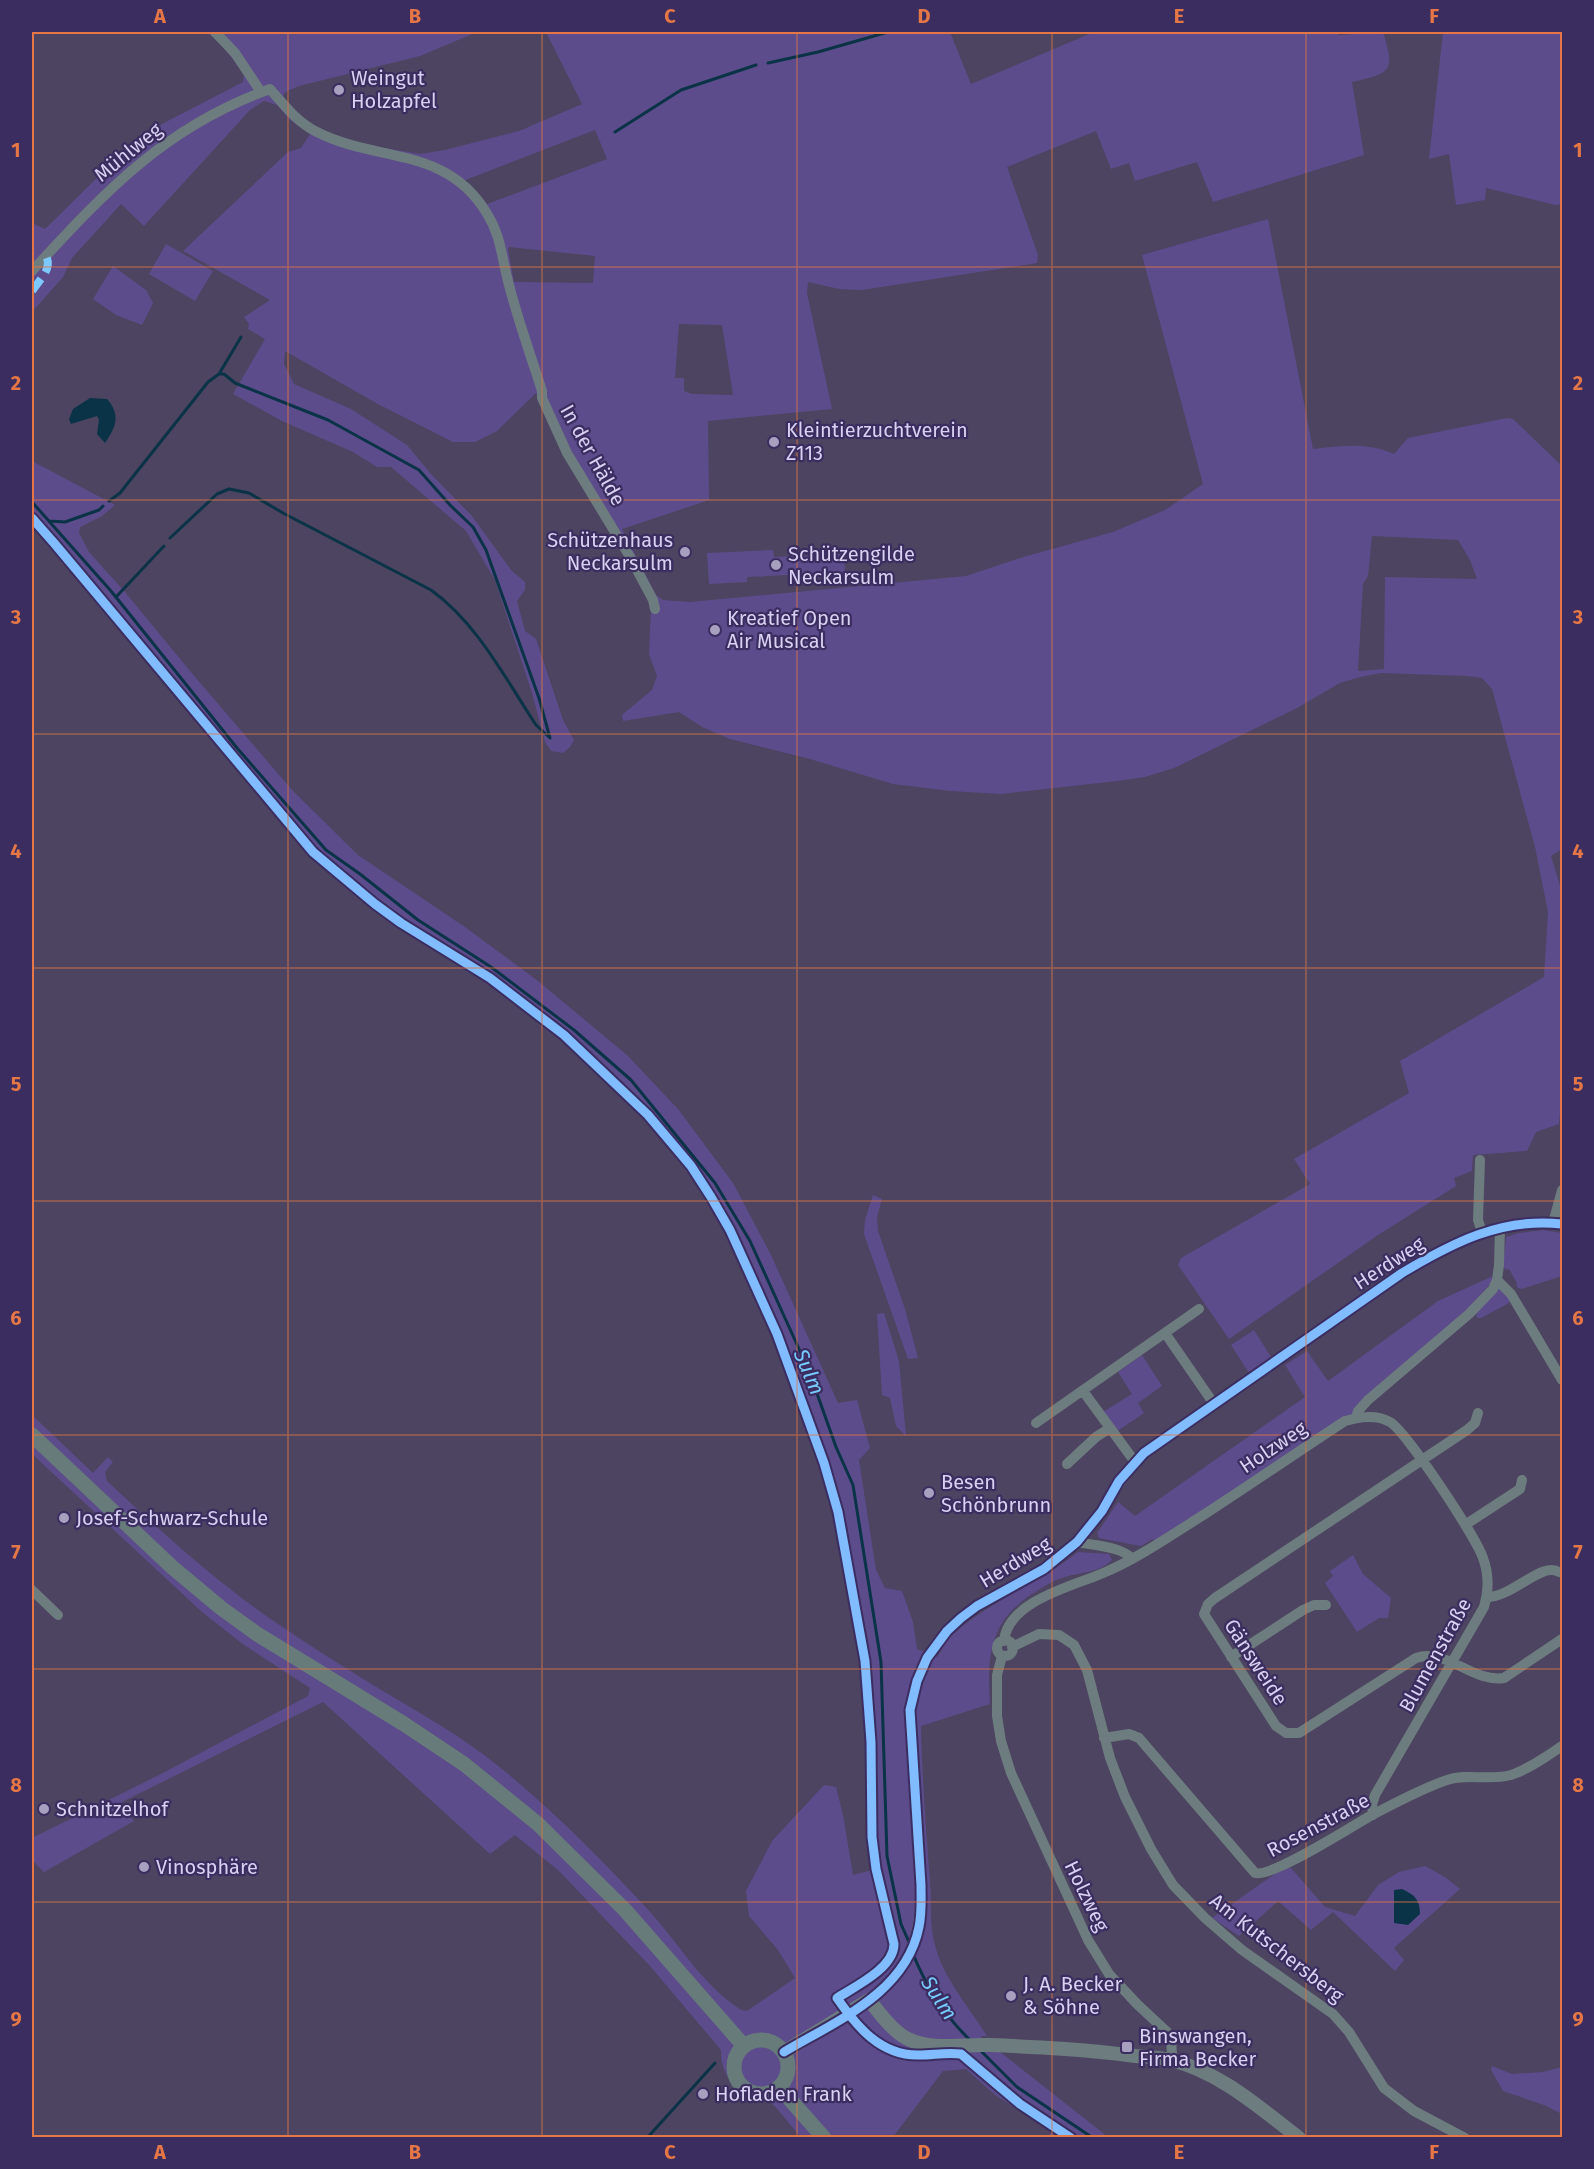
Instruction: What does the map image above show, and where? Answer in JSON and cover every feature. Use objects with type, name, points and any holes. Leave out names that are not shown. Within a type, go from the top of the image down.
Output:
[{"type":"main road","points":[[32,1435],[172,1567],[221,1608],[257,1634],[454,1757],[538,1824],[625,1910],[744,2046]]},
{"type":"main road","points":[[757,2040],[765,2040],[772,2042],[784,2052],[788,2059],[788,2074],[779,2087],[763,2094],[746,2090],[740,2084],[734,2067],[738,2053],[744,2046],[757,2040]]},
{"type":"main road","points":[[779,2087],[824,2138]]},
{"type":"street","name":"In der Hälde","points":[[215,32],[265,91],[293,116],[317,132],[353,146],[433,165],[454,178],[474,196],[486,212],[501,242],[507,276],[542,391],[542,398],[567,453],[630,557],[653,600],[655,609]]},
{"type":"street","name":"Mühlweg","points":[[32,271],[98,200],[163,144],[236,102],[265,91]]},
{"type":"street","points":[[1480,1160],[1478,1220],[1482,1232]]},
{"type":"street","points":[[1558,1223],[1563,1190]]},
{"type":"street","name":"Herdweg","points":[[784,2052],[869,2000],[892,1981],[902,1969],[916,1938],[921,1911],[921,1885],[909,1729],[910,1710],[919,1676],[934,1646],[961,1617],[976,1606],[1044,1569],[1077,1542],[1102,1511],[1119,1481],[1135,1462],[1159,1442],[1402,1273],[1431,1256],[1482,1232],[1538,1222],[1558,1223]]},
{"type":"street","points":[[1500,1227],[1497,1280],[1511,1294],[1562,1380]]},
{"type":"street","name":"Holzweg","points":[[1008,1644],[1005,1634],[1011,1623],[1028,1606],[1055,1591],[1101,1574],[1160,1543],[1345,1421],[1356,1418],[1358,1411],[1368,1400],[1468,1314],[1492,1289],[1497,1280]]},
{"type":"street","points":[[1036,1423],[1199,1309]]},
{"type":"street","points":[[1165,1333],[1214,1404]]},
{"type":"street","points":[[1083,1391],[1135,1462]]},
{"type":"street","points":[[1422,1461],[1475,1423],[1478,1413]]},
{"type":"street","name":"Blumenstraße","points":[[1356,1418],[1370,1417],[1391,1422],[1400,1430],[1465,1525],[1483,1556],[1487,1574],[1487,1597],[1484,1607],[1375,1796],[1372,1805],[1373,1815]]},
{"type":"street","points":[[1067,1464],[1096,1437],[1110,1428]]},
{"type":"street","name":"Gänsweide","points":[[1422,1461],[1208,1604],[1203,1614],[1276,1726],[1286,1733],[1299,1733],[1423,1655],[1434,1656],[1452,1663]]},
{"type":"street","points":[[1465,1525],[1520,1489],[1522,1480]]},
{"type":"street","name":"Herdweg","points":[[1077,1542],[1122,1550],[1132,1559]]},
{"type":"street","points":[[1487,1597],[1503,1595],[1545,1570],[1554,1569],[1559,1572]]},
{"type":"street","points":[[32,1590],[58,1615]]},
{"type":"street","points":[[1231,1657],[1303,1610],[1314,1605],[1326,1605]]},
{"type":"street","name":"Am Kutschersberg","points":[[1008,1644],[1039,1634],[1059,1635],[1074,1645],[1087,1670],[1104,1738],[1125,1797],[1151,1849],[1173,1885],[1205,1918],[1242,1950],[1333,2014],[1349,2032],[1384,2088],[1414,2111],[1465,2138]]},
{"type":"street","points":[[1452,1663],[1485,1678],[1504,1678],[1563,1639]]},
{"type":"street","name":"Holzweg","points":[[1008,1644],[1000,1642],[997,1647],[1002,1656],[997,1675],[1001,1741],[1011,1773],[1088,1940],[1109,1974],[1167,2032],[1171,2039],[1170,2060]]},
{"type":"street","name":"Rosenstraße","points":[[1104,1738],[1128,1734],[1139,1738],[1258,1875],[1292,1860],[1373,1815],[1446,1780],[1466,1776],[1510,1775],[1563,1746]]},
{"type":"street","points":[[869,2000],[894,2029],[906,2038],[923,2044],[943,2047],[989,2045],[1082,2050],[1170,2060],[1200,2070],[1227,2085],[1299,2138]]},
{"type":"shaded area","points":[[205,32],[477,32],[420,56],[299,86],[283,95],[292,110],[320,129],[354,143],[420,154],[519,131],[582,104],[546,32],[950,32],[971,84],[1094,32],[1337,32],[1339,35],[1383,32],[1389,55],[1387,68],[1383,73],[1352,82],[1364,155],[1213,202],[1197,162],[1135,181],[1129,163],[1111,169],[1096,131],[1007,167],[1038,255],[1037,263],[862,290],[839,289],[808,282],[807,293],[832,409],[708,421],[709,500],[622,529],[656,595],[663,600],[690,602],[966,576],[1113,532],[1165,510],[1203,484],[1142,255],[1268,219],[1313,449],[1364,446],[1394,454],[1408,438],[1507,418],[1513,419],[1562,466],[1562,849],[1551,856],[1562,889],[1562,1089],[1559,1124],[1536,1132],[1527,1151],[1473,1155],[1472,1171],[1454,1178],[1456,1186],[1378,1235],[1229,1339],[1178,1265],[1181,1258],[1310,1184],[1294,1159],[1409,1093],[1400,1061],[1544,977],[1548,912],[1535,847],[1492,689],[1482,678],[1467,676],[1381,673],[1360,677],[1340,683],[1297,708],[1174,768],[1145,777],[1001,794],[893,784],[810,759],[730,739],[702,727],[679,712],[623,721],[622,715],[652,690],[657,676],[649,654],[651,608],[642,586],[536,393],[497,431],[475,442],[453,442],[376,403],[285,351],[284,364],[294,384],[351,409],[407,445],[431,474],[472,516],[511,570],[525,582],[525,590],[517,601],[525,631],[536,639],[563,720],[574,740],[563,753],[551,751],[545,742],[532,693],[495,580],[466,531],[391,467],[377,467],[353,452],[282,421],[233,394],[265,339],[248,329],[249,324],[244,317],[270,300],[183,251],[288,152],[301,148],[310,134],[290,120],[277,105],[264,101],[250,110],[144,226],[121,204],[72,258],[63,277],[32,312],[32,223],[45,229],[104,171],[162,124],[243,82],[244,74],[218,40]],"holes":[[[595,130],[607,159],[487,204],[463,181]],[[509,247],[595,256],[593,283],[514,282]],[[679,324],[722,325],[733,395],[692,394],[684,391],[684,378],[675,378]],[[1372,536],[1458,540],[1470,560],[1477,579],[1385,577],[1384,669],[1358,671],[1363,584],[1368,576]]]},
{"type":"shaded area","points":[[1443,32],[1562,32],[1562,204],[1555,205],[1486,188],[1485,200],[1456,205],[1449,154],[1429,159]]},
{"type":"shaded area","points":[[166,244],[213,271],[195,301],[149,274]]},
{"type":"shaded area","points":[[113,266],[146,290],[153,303],[142,325],[116,315],[93,299]]},
{"type":"shaded area","points":[[32,461],[115,505],[102,516],[80,527],[79,533],[89,552],[292,790],[358,855],[465,927],[538,981],[627,1055],[678,1109],[733,1183],[771,1255],[838,1403],[857,1400],[870,1448],[859,1460],[876,1570],[885,1588],[902,1591],[913,1622],[917,1649],[937,1657],[951,1636],[967,1622],[1078,1552],[1109,1554],[1112,1560],[1107,1564],[1096,1570],[1052,1582],[1032,1594],[1007,1616],[999,1629],[991,1656],[990,1704],[921,1726],[932,1930],[944,1969],[987,2036],[980,2036],[1108,2137],[1048,2137],[1052,2131],[995,2095],[966,2069],[943,2071],[893,2137],[801,2137],[770,2102],[748,2097],[735,2087],[726,2074],[721,2050],[650,1966],[559,1871],[515,1835],[490,1854],[323,1702],[118,1804],[134,1821],[44,1872],[32,1860],[32,1838],[159,1775],[308,1696],[310,1688],[244,1645],[202,1612],[32,1454],[32,1415],[93,1473],[108,1457],[113,1462],[105,1472],[107,1481],[170,1539],[235,1593],[323,1654],[469,1744],[522,1786],[598,1857],[652,1914],[704,1978],[741,2010],[747,2011],[795,1978],[778,1950],[749,1916],[746,1891],[772,1841],[824,1785],[836,1787],[853,1875],[872,1870],[886,1924],[891,1924],[878,1871],[874,1833],[869,1679],[845,1530],[827,1463],[764,1293],[701,1178],[676,1144],[640,1104],[572,1040],[461,955],[396,918],[325,861],[32,514]]},
{"type":"shaded area","name":"Schützengilde Neckarsulm","points":[[773,550],[774,557],[844,554],[845,572],[747,577],[747,582],[709,584],[707,553]]},
{"type":"shaded area","points":[[873,1195],[882,1199],[877,1217],[878,1231],[905,1309],[918,1358],[908,1359],[864,1234],[865,1220]]},
{"type":"shaded area","points":[[1543,1230],[1562,1233],[1562,1276],[1522,1289],[1518,1288],[1509,1269],[1506,1270],[1503,1266],[1506,1237]]},
{"type":"shaded area","points":[[1493,1276],[1492,1282],[1465,1312],[1358,1411],[1157,1545],[1153,1539],[1141,1546],[1099,1538],[1097,1533],[1118,1502],[1135,1516],[1305,1397],[1285,1365],[1307,1351],[1328,1381],[1438,1301]]},
{"type":"shaded area","points":[[1499,1288],[1509,1298],[1509,1303],[1477,1318],[1476,1313]]},
{"type":"shaded area","points":[[884,1313],[899,1361],[906,1436],[896,1426],[890,1398],[882,1395],[877,1314]]},
{"type":"shaded area","points":[[1254,1330],[1271,1357],[1249,1373],[1231,1345]]},
{"type":"shaded area","points":[[1142,1355],[1162,1386],[1138,1403],[1144,1413],[1116,1432],[1103,1412],[1132,1394],[1118,1372]]},
{"type":"shaded area","points":[[1353,1555],[1363,1574],[1391,1598],[1388,1618],[1379,1618],[1357,1632],[1325,1583],[1333,1576],[1330,1571]]},
{"type":"shaded area","points":[[1425,1866],[1460,1889],[1394,1948],[1404,1960],[1395,1971],[1333,1912],[1311,1930],[1278,1901],[1239,1936],[1212,1918],[1283,1868],[1291,1868],[1325,1907],[1355,1916],[1378,1885],[1399,1872]]},
{"type":"shaded area","points":[[1492,2066],[1512,2074],[1543,2072],[1562,2067],[1562,2114],[1544,2105],[1503,2091],[1491,2070]]},
{"type":"water","points":[[90,398],[107,399],[114,410],[114,426],[105,443],[97,434],[99,420],[97,416],[71,424],[69,419],[73,409]]},
{"type":"water","points":[[1402,1889],[1416,1898],[1420,1909],[1420,1914],[1408,1925],[1394,1923],[1394,1890]]},
{"type":"waterway","points":[[768,63],[818,52],[888,32]]},
{"type":"waterway","points":[[615,132],[681,90],[756,65]]},
{"type":"waterway","points":[[109,501],[120,493],[208,382],[219,374],[241,337]]},
{"type":"waterway","points":[[219,374],[224,374],[235,383],[328,420],[419,470],[473,527],[486,550],[539,698],[550,738]]},
{"type":"waterway","points":[[170,538],[217,494],[229,489],[249,493],[431,590],[447,603],[489,652],[536,725],[549,737]]},
{"type":"waterway","name":"Sulm","points":[[32,502],[111,591],[237,748],[326,850],[418,920],[491,967],[574,1030],[631,1080],[715,1183],[750,1241],[809,1371],[836,1447],[853,1485],[881,1662],[887,1856],[901,1924],[909,1942]]},
{"type":"waterway","points":[[49,521],[65,522],[99,510],[103,506]]},
{"type":"waterway","points":[[116,597],[164,546]]},
{"type":"waterway","name":"Sulm","points":[[913,1954],[937,2000],[970,2040]]},
{"type":"waterway","name":"Sulm","points":[[979,2049],[1017,2087],[1093,2138]]},
{"type":"waterway","points":[[647,2138],[715,2063]]},
{"type":"marked path","points":[[32,291],[46,270],[48,265],[46,256]]},
{"type":"cycle path","points":[[32,518],[313,852],[401,923],[490,978],[564,1035],[648,1115],[691,1166],[711,1197],[730,1230],[777,1334],[824,1463],[838,1512],[865,1661],[871,1742],[872,1837],[876,1869],[894,1944],[888,1961],[873,1976],[837,1998],[862,2029],[882,2045],[905,2054],[961,2054],[1020,2104],[1071,2138]]},
{"type":"cycle path","points":[[784,2052],[866,2003],[900,1970],[912,1950],[921,1916],[921,1885],[910,1710],[917,1681],[927,1658],[947,1631],[977,1606],[1044,1569],[1077,1542],[1102,1511],[1119,1481],[1144,1453],[1402,1273],[1459,1242],[1478,1235],[1519,1224],[1562,1224]]},
{"type":"place","name":"Weingut Holzapfel","points":[[339,90]]},
{"type":"place","name":"Kleintierzuchtverein Z113","points":[[774,442]]},
{"type":"place","name":"Schützenhaus Neckarsulm","points":[[685,552]]},
{"type":"place","name":"Schützengilde Neckarsulm","points":[[776,565]]},
{"type":"place","name":"Kreatief Open Air Musical","points":[[715,630]]},
{"type":"place","name":"Besen Schönbrunn","points":[[929,1493]]},
{"type":"place","name":"Josef-Schwarz-Schule","points":[[64,1518]]},
{"type":"place","name":"Schnitzelhof","points":[[44,1809]]},
{"type":"place","name":"Vinosphäre","points":[[144,1867]]},
{"type":"place","name":"J. A. Becker & Söhne","points":[[1011,1996]]},
{"type":"place","name":"Binswangen, Firma Becker","points":[[1127,2047]]},
{"type":"place","name":"Hofladen Frank","points":[[703,2094]]}]
